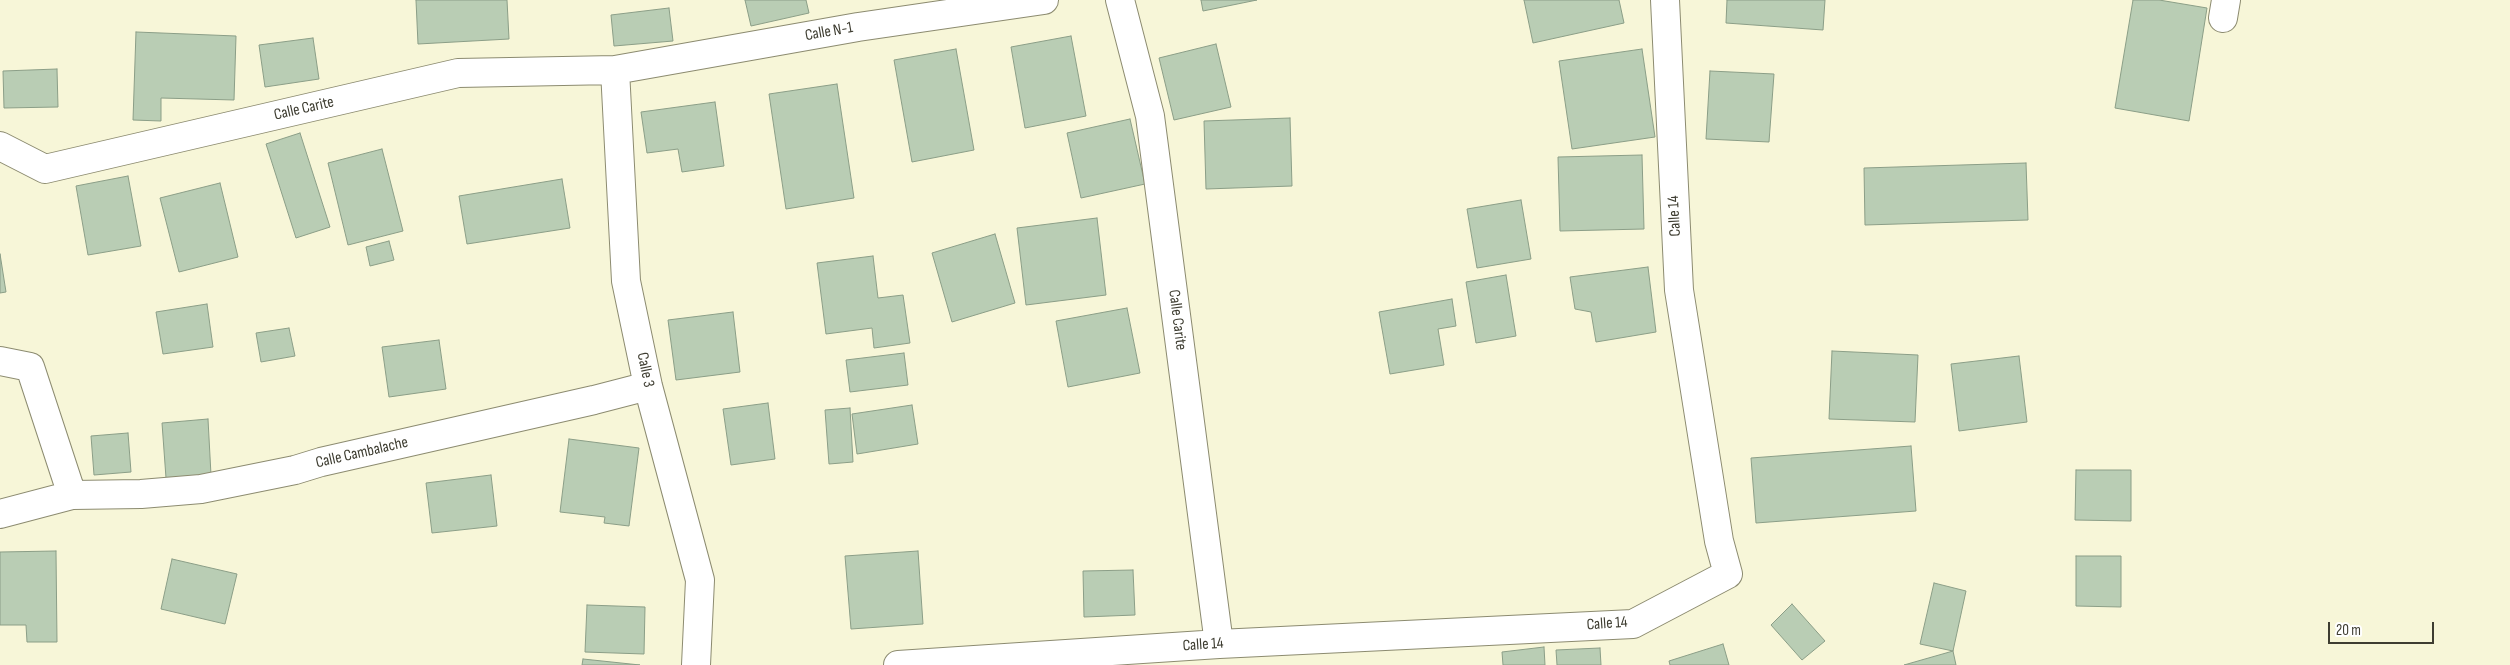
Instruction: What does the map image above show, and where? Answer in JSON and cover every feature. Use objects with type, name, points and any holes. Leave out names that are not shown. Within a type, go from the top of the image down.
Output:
[{"type":"street","name":"Calle N-1","points":[[615,70],[858,26],[1044,0]]},
{"type":"street","name":"Calle Carite","points":[[1120,0],[1150,116],[1219,644]]},
{"type":"street","name":"Calle 14","points":[[898,665],[1219,644],[1633,624],[1728,574],[1718,541],[1679,290],[1665,0]]},
{"type":"street","name":"Calle Carite","points":[[0,146],[45,169],[458,73],[615,70]]},
{"type":"street","name":"Calle 3","points":[[615,70],[626,281],[648,386],[700,580],[696,665]]},
{"type":"street","points":[[0,361],[30,367],[72,495]]},
{"type":"street","name":"Calle Cambalache","points":[[0,514],[72,495],[141,494],[200,489],[295,470],[321,462],[648,386]]},
{"type":"building","points":[[416,0],[507,0],[509,39],[418,44]]},
{"type":"building","points":[[745,0],[806,0],[809,13],[751,26]]},
{"type":"building","points":[[1201,0],[1257,0],[1203,11]]},
{"type":"building","points":[[1524,0],[1619,0],[1624,23],[1533,43]]},
{"type":"building","points":[[1727,0],[1825,0],[1823,30],[1726,23]]},
{"type":"building","points":[[2133,0],[2159,0],[2207,8],[2189,121],[2115,108]]},
{"type":"building","points":[[669,8],[673,41],[614,46],[611,15]]},
{"type":"building","points":[[136,32],[236,36],[234,100],[161,98],[161,121],[133,120]]},
{"type":"building","points":[[1071,36],[1086,116],[1025,128],[1011,47]]},
{"type":"building","points":[[313,38],[319,79],[265,87],[259,45]]},
{"type":"building","points":[[1216,44],[1231,107],[1174,120],[1159,58]]},
{"type":"building","points":[[956,49],[974,150],[912,162],[894,60]]},
{"type":"building","points":[[1642,49],[1655,137],[1572,149],[1559,61]]},
{"type":"building","points":[[57,69],[58,107],[4,108],[3,71]]},
{"type":"building","points":[[1710,71],[1774,74],[1769,142],[1706,139]]},
{"type":"building","points":[[837,84],[854,198],[786,209],[769,94]]},
{"type":"building","points":[[715,102],[724,166],[682,172],[678,149],[647,153],[641,112]]},
{"type":"building","points":[[1290,118],[1292,186],[1206,189],[1204,121]]},
{"type":"building","points":[[1130,119],[1145,184],[1081,198],[1067,133]]},
{"type":"building","points":[[300,133],[330,227],[296,238],[266,144]]},
{"type":"building","points":[[382,149],[403,231],[348,245],[328,163]]},
{"type":"building","points":[[1642,155],[1644,229],[1560,231],[1558,157]]},
{"type":"building","points":[[2026,163],[2028,220],[1865,225],[1864,168]]},
{"type":"building","points":[[128,176],[141,246],[88,255],[76,186]]},
{"type":"building","points":[[562,179],[570,228],[467,244],[459,196]]},
{"type":"building","points":[[220,183],[238,257],[179,272],[160,198]]},
{"type":"building","points":[[1521,200],[1531,259],[1477,268],[1467,209]]},
{"type":"building","points":[[1097,218],[1106,295],[1026,305],[1017,228]]},
{"type":"building","points":[[995,234],[1015,303],[952,322],[932,253]]},
{"type":"building","points":[[389,241],[394,260],[370,266],[366,247]]},
{"type":"building","points":[[0,254],[6,292],[0,293]]},
{"type":"building","points":[[873,256],[878,298],[903,295],[910,343],[874,348],[872,328],[826,334],[817,263]]},
{"type":"building","points":[[1648,267],[1656,332],[1596,342],[1591,312],[1575,309],[1570,277]]},
{"type":"building","points":[[1506,275],[1516,336],[1476,343],[1466,282]]},
{"type":"building","points":[[1452,299],[1456,326],[1438,329],[1444,365],[1390,374],[1379,312]]},
{"type":"building","points":[[207,304],[213,347],[163,354],[156,312]]},
{"type":"building","points":[[1127,308],[1140,373],[1068,387],[1056,321]]},
{"type":"building","points":[[733,312],[740,372],[676,380],[668,320]]},
{"type":"building","points":[[289,328],[295,356],[261,362],[256,333]]},
{"type":"building","points":[[439,340],[446,389],[389,397],[382,347]]},
{"type":"building","points":[[1832,351],[1918,355],[1915,422],[1829,419]]},
{"type":"building","points":[[904,353],[908,385],[850,392],[846,360]]},
{"type":"building","points":[[2019,356],[2027,422],[1959,431],[1951,364]]},
{"type":"building","points":[[768,403],[775,459],[731,465],[723,409]]},
{"type":"building","points":[[912,405],[918,444],[857,454],[852,414]]},
{"type":"building","points":[[850,408],[853,462],[829,464],[825,410]]},
{"type":"building","points":[[208,419],[211,475],[166,478],[162,423]]},
{"type":"building","points":[[128,433],[131,472],[94,475],[91,436]]},
{"type":"building","points":[[569,439],[639,448],[629,526],[604,523],[605,517],[560,512]]},
{"type":"building","points":[[1911,446],[1916,511],[1756,523],[1751,458]]},
{"type":"building","points":[[2076,470],[2131,470],[2131,521],[2075,520]]},
{"type":"building","points":[[491,475],[497,526],[432,533],[426,483]]},
{"type":"building","points":[[56,551],[57,642],[27,642],[26,625],[0,625],[0,552]]},
{"type":"building","points":[[918,551],[923,624],[851,629],[845,556]]},
{"type":"building","points":[[2076,556],[2121,556],[2121,607],[2076,606]]},
{"type":"building","points":[[172,559],[237,574],[225,624],[161,609]]},
{"type":"building","points":[[1133,570],[1135,615],[1084,617],[1083,571]]},
{"type":"building","points":[[1934,583],[1966,591],[1953,651],[1920,644]]},
{"type":"building","points":[[1792,604],[1825,641],[1802,660],[1771,625]]},
{"type":"building","points":[[587,605],[645,607],[644,654],[585,652]]},
{"type":"building","points":[[1723,644],[1729,665],[1670,665],[1669,661]]},
{"type":"building","points":[[1544,647],[1545,665],[1503,665],[1502,652]]},
{"type":"building","points":[[1600,648],[1601,665],[1557,665],[1556,650]]},
{"type":"building","points":[[1953,651],[1956,665],[1904,665]]},
{"type":"building","points":[[583,659],[640,665],[582,665]]}]
